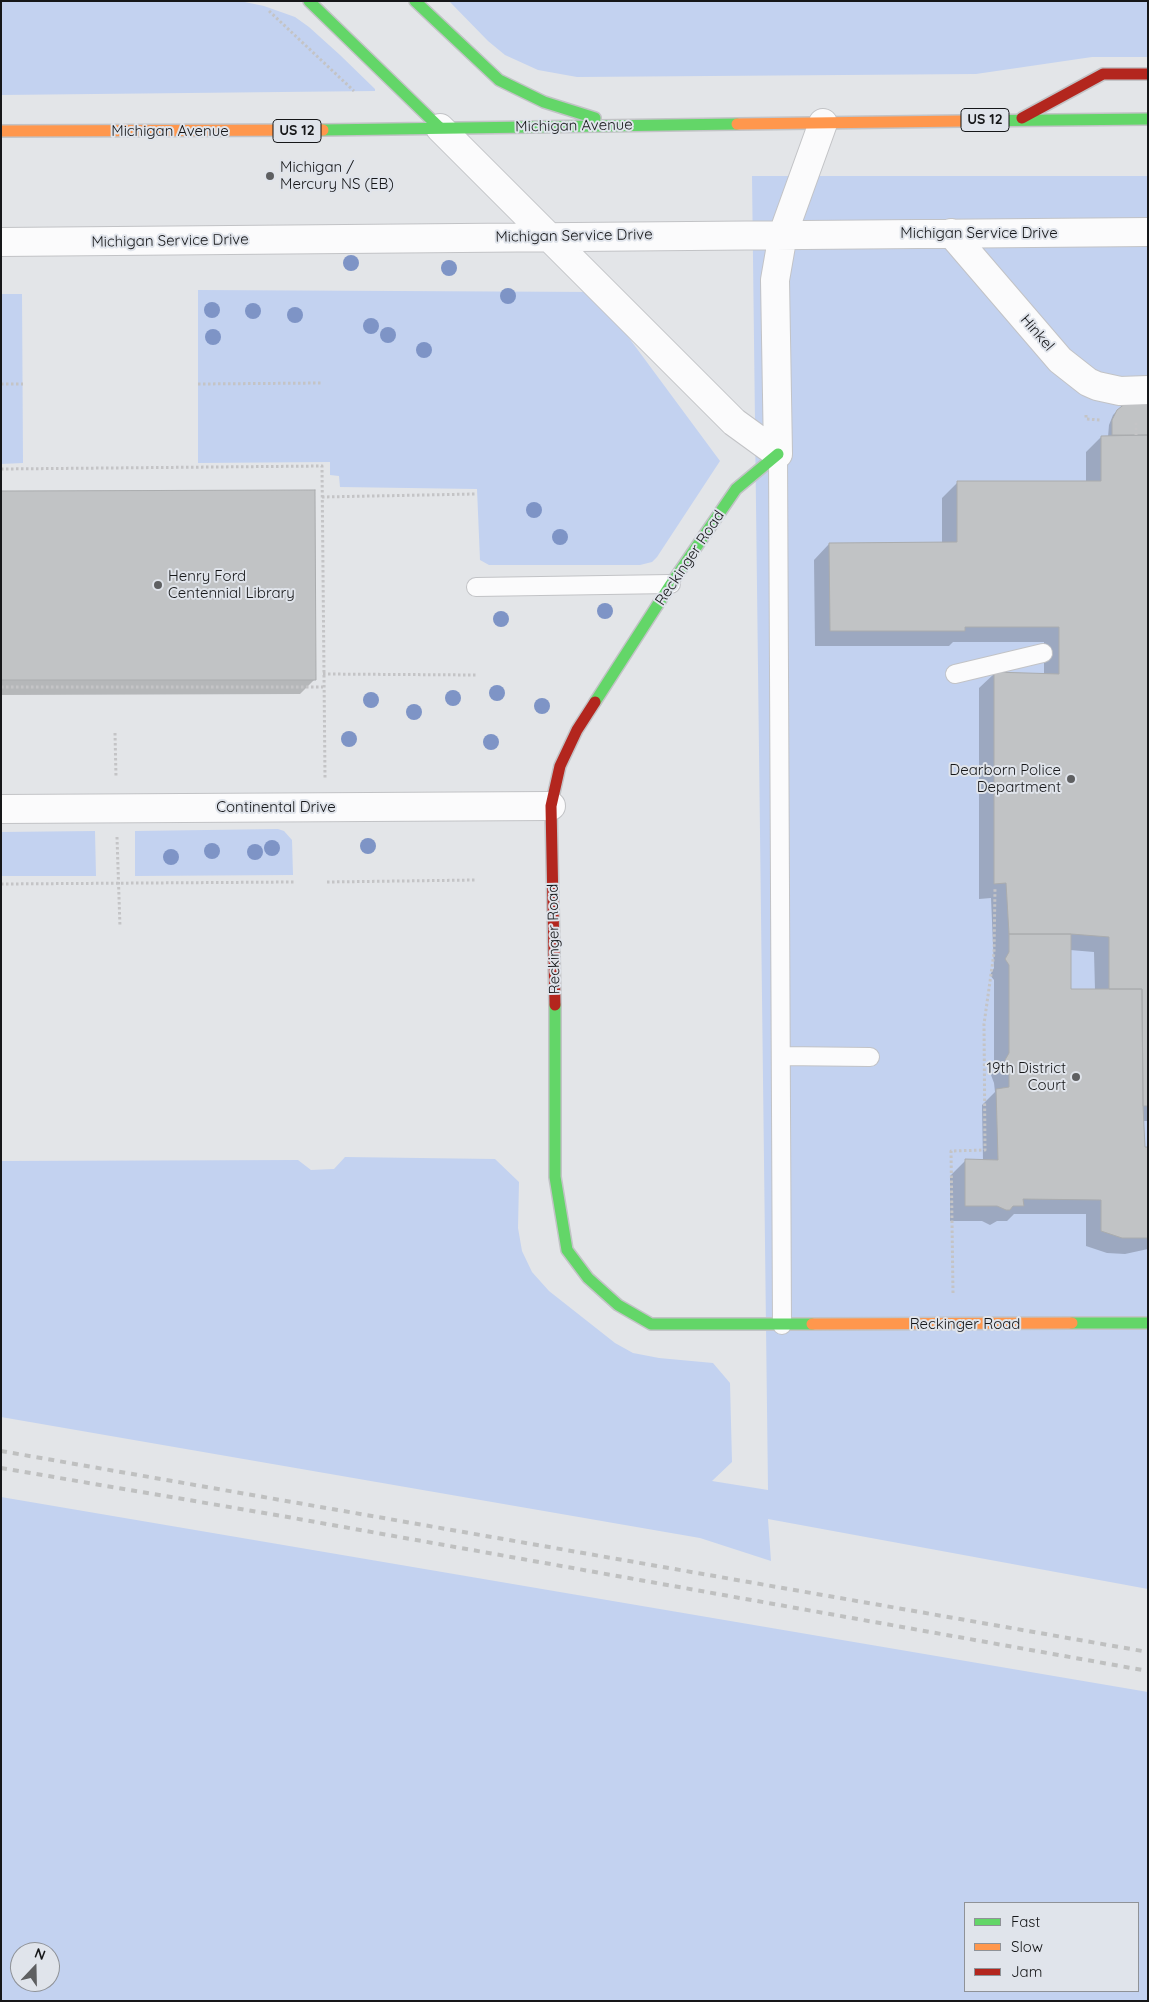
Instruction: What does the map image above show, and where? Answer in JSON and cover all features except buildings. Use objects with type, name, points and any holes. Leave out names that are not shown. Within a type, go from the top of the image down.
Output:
[{"type":"main road","points":[[309,1],[440,128]]},
{"type":"main road","points":[[415,1],[499,80],[544,102],[619,125]]},
{"type":"main road","points":[[1019,120],[1104,74],[1148,74]]},
{"type":"main road","name":"Michigan Avenue","points":[[1,130],[278,131],[1148,119]]},
{"type":"main road","name":"Reckinger Road","points":[[778,454],[736,489],[671,584],[577,730],[560,766],[551,806],[555,1017],[555,1177],[567,1250],[588,1278],[618,1305],[651,1324],[1148,1324]]},
{"type":"street","points":[[778,454],[774,280],[783,234],[823,123]]},
{"type":"street","points":[[440,128],[734,422],[778,454]]},
{"type":"street","name":"Michigan Service Drive","points":[[1,242],[1148,232]]},
{"type":"street","name":"Hinkel","points":[[951,233],[1054,352],[1088,382],[1120,391],[1148,390]]},
{"type":"street","name":"Continental Drive","points":[[1,809],[551,806]]},
{"type":"lane","points":[[778,454],[782,1325]]},
{"type":"lane","points":[[476,587],[671,584]]},
{"type":"lane","points":[[955,674],[1043,653]]},
{"type":"lane","points":[[781,1056],[870,1056]]},
{"type":"path","points":[[269,11],[354,91]]},
{"type":"path","points":[[198,384],[322,383]]},
{"type":"path","points":[[1,384],[23,384]]},
{"type":"path","points":[[1136,420],[1136,435]]},
{"type":"path","points":[[1,469],[322,466],[325,784]]},
{"type":"path","points":[[322,497],[475,494]]},
{"type":"path","points":[[323,674],[476,675]]},
{"type":"path","points":[[1,687],[323,687]]},
{"type":"path","points":[[115,733],[116,782]]},
{"type":"path","points":[[117,829],[120,927]]},
{"type":"path","points":[[327,882],[475,880]]},
{"type":"path","points":[[1,884],[294,882]]},
{"type":"path","points":[[953,1298],[952,1151],[984,1150],[984,1024],[994,953],[995,888]]},
{"type":"shaded area","points":[[1,1],[240,1],[264,6],[295,17],[309,27],[375,91],[1,95]]},
{"type":"shaded area","points":[[449,1],[1148,1],[1148,57],[1092,57],[976,74],[577,77],[538,70],[505,55],[488,41]]},
{"type":"shaded area","points":[[752,176],[1148,176],[1148,1589],[768,1519],[771,1561],[700,1538],[1,1417],[1,1161],[298,1160],[311,1170],[334,1169],[345,1157],[495,1159],[519,1182],[518,1228],[522,1251],[532,1272],[549,1291],[615,1343],[633,1353],[659,1358],[713,1363],[730,1383],[732,1462],[712,1481],[768,1490]]},
{"type":"shaded area","points":[[198,290],[595,292],[720,461],[652,562],[640,565],[489,565],[480,560],[477,489],[340,487],[339,476],[330,475],[330,462],[198,463]]},
{"type":"shaded area","points":[[1,294],[22,294],[23,463],[1,464]]},
{"type":"shaded area","points":[[278,829],[284,831],[292,840],[293,875],[135,876],[135,831]]},
{"type":"shaded area","points":[[95,831],[96,876],[1,876],[1,832]]},
{"type":"shaded area","points":[[1,1497],[1148,1692],[1148,2001],[1,2001]]},
{"type":"railway","points":[[1,1451],[1148,1652]]},
{"type":"railway","points":[[1,1468],[282,1516],[1148,1671]]},
{"type":"traffic: fast","points":[[309,1],[440,128]]},
{"type":"traffic: fast","points":[[415,1],[499,80],[544,102],[595,118]]},
{"type":"traffic: fast","points":[[963,121],[1148,119]]},
{"type":"traffic: fast","points":[[323,130],[737,124]]},
{"type":"traffic: fast","points":[[595,702],[671,584],[736,489],[778,454]]},
{"type":"traffic: fast","points":[[555,1005],[555,1177],[567,1250],[588,1278],[618,1305],[651,1324],[812,1324]]},
{"type":"traffic: fast","points":[[1072,1323],[1148,1323]]},
{"type":"traffic: slow","points":[[737,124],[963,121]]},
{"type":"traffic: slow","points":[[1,131],[323,130]]},
{"type":"traffic: slow","points":[[812,1324],[1072,1323]]},
{"type":"traffic: jam","points":[[1022,118],[1103,74],[1148,74]]},
{"type":"traffic: jam","points":[[555,1005],[551,806],[560,766],[577,730],[595,702]]},
{"type":"place","name":"Michigan / Mercury NS (EB)","points":[[270,176]]},
{"type":"place","name":"Henry Ford Centennial Library","points":[[158,585]]},
{"type":"place","name":"Dearborn Police Department","points":[[1071,779]]},
{"type":"place","name":"19th District Court","points":[[1076,1077]]}]
